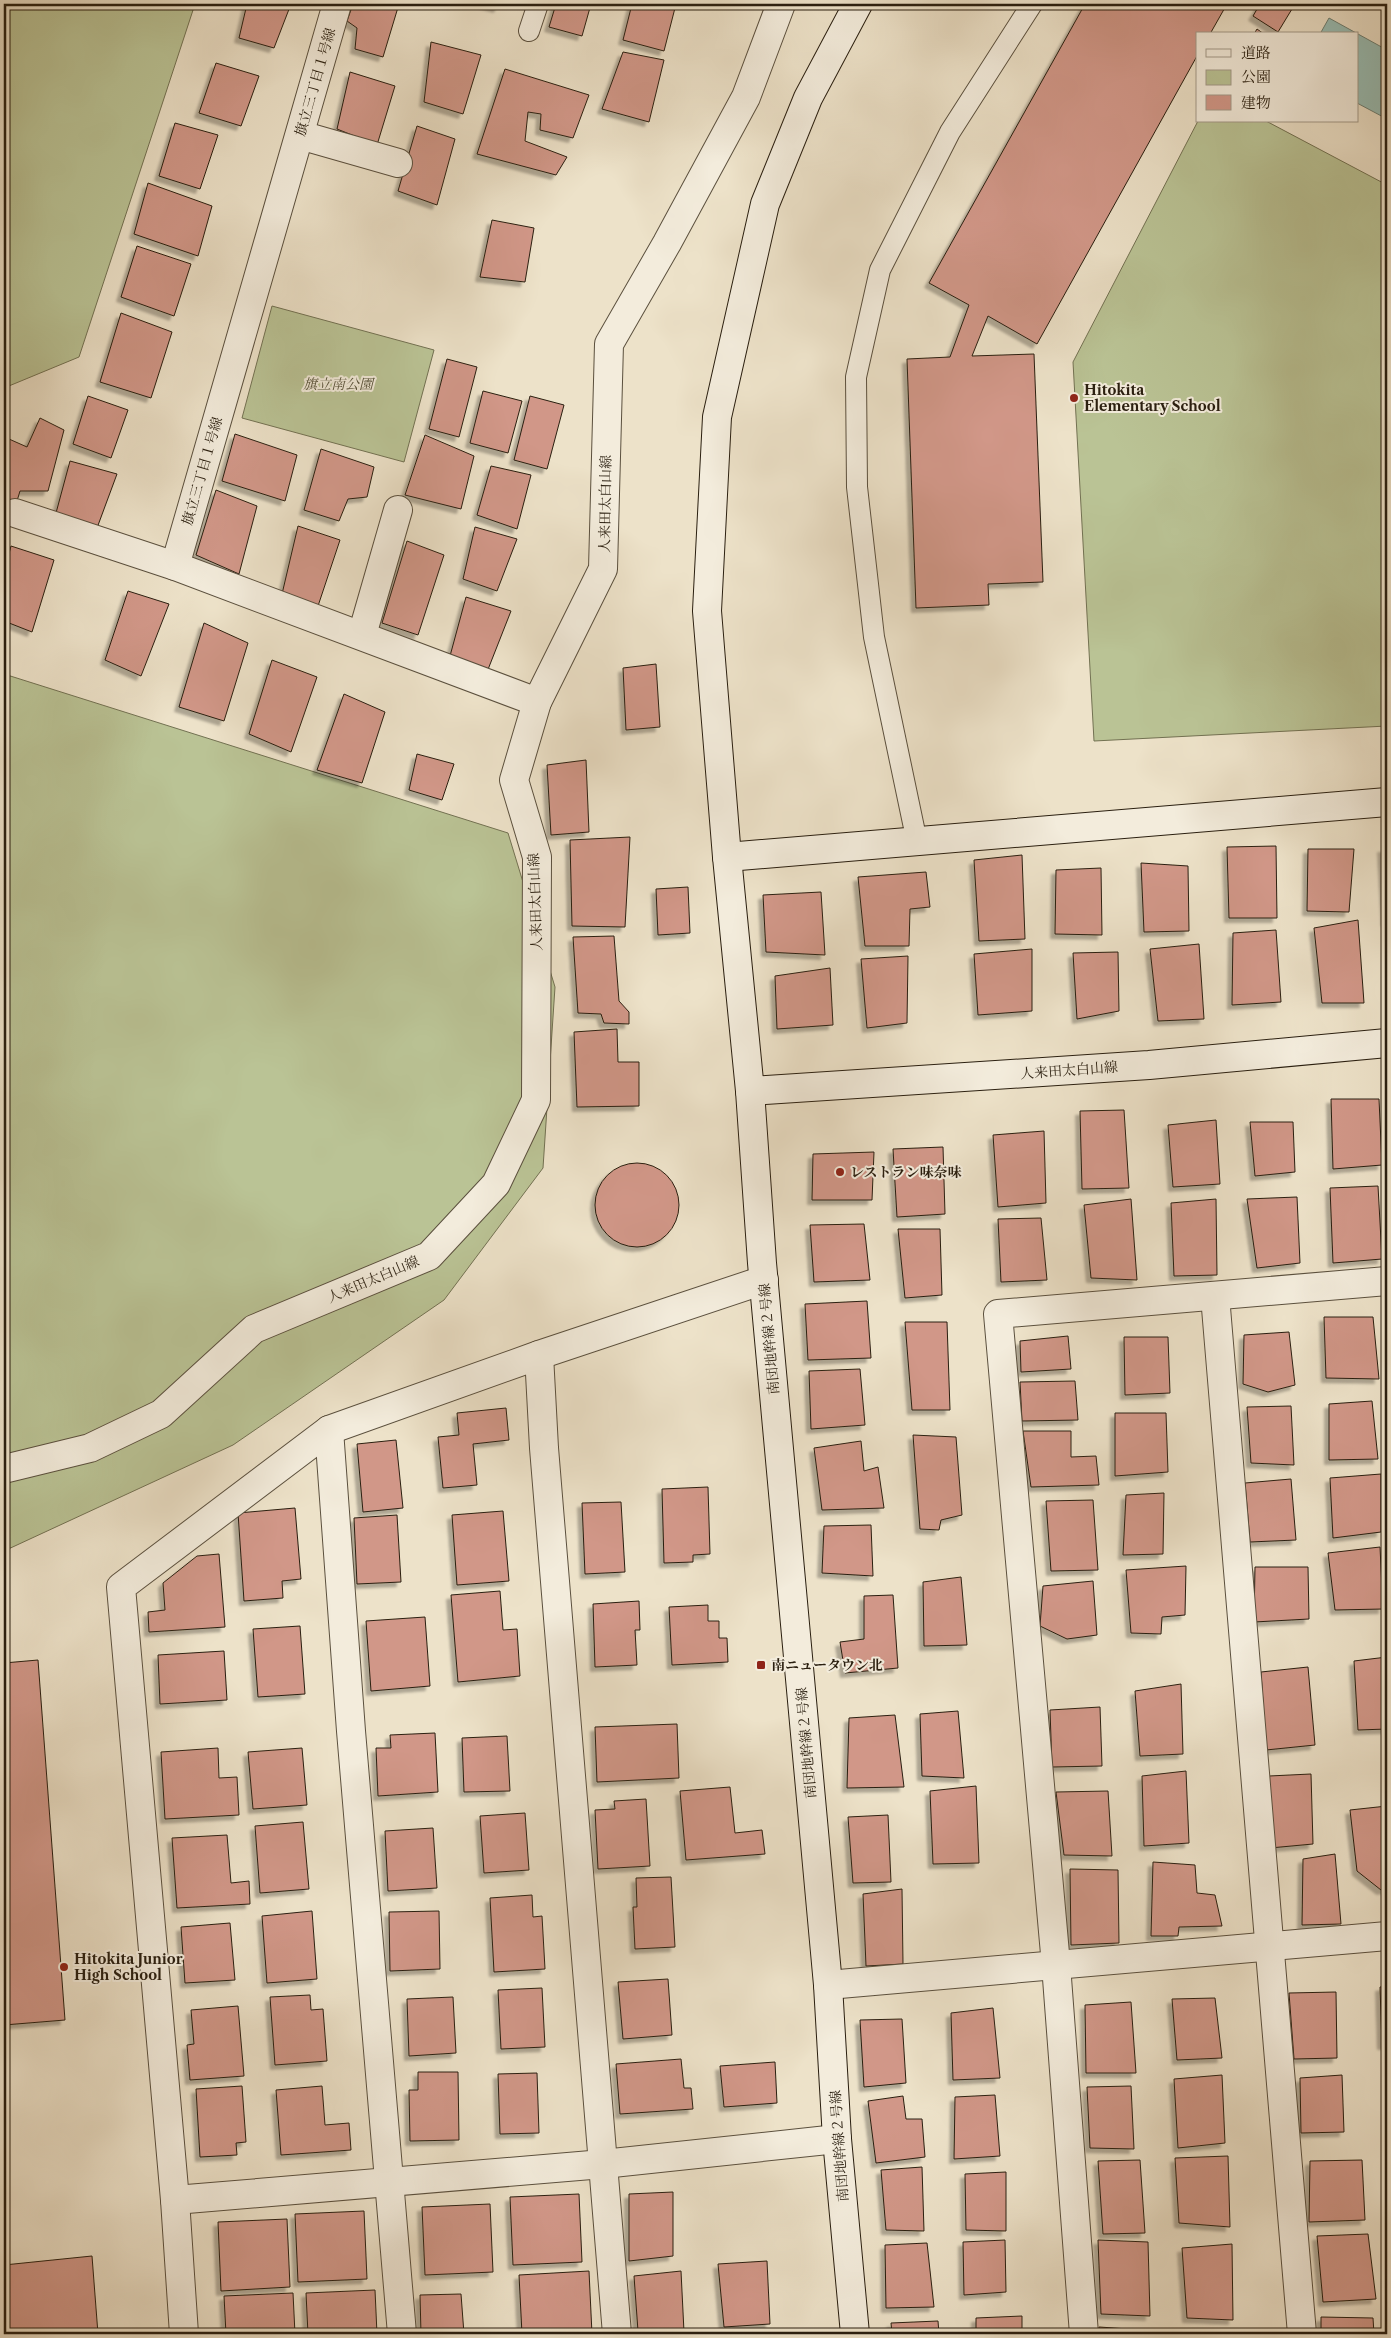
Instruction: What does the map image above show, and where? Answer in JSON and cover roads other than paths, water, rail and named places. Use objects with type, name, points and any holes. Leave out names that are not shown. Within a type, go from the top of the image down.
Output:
[{"type":"street","name":"旗立三丁目１号線","points":[[175,566],[337,4]]},
{"type":"street","name":"人来田太白山線","points":[[4,1469],[90,1448],[161,1414],[254,1329],[429,1256],[496,1184],[536,1100],[537,857],[514,780],[537,702],[603,569],[609,344],[667,243],[746,97],[781,4]]},
{"type":"street","name":"南団地幹線２号線","points":[[855,2334],[837,2139],[828,1985],[764,1280],[750,1091],[727,857],[707,611],[717,417],[765,204],[808,98],[858,4]]},
{"type":"street","points":[[300,136],[398,163]]},
{"type":"street","points":[[362,635],[398,510]]},
{"type":"street","points":[[15,513],[175,566],[537,702]]},
{"type":"street","points":[[727,857],[1387,802]]},
{"type":"street","name":"人来田太白山線","points":[[750,1091],[1149,1065],[1387,1043]]},
{"type":"street","points":[[184,2334],[175,2200],[121,1587],[329,1430],[539,1355],[764,1280]]},
{"type":"street","points":[[1084,2334],[1056,1965],[998,1314],[1387,1281]]},
{"type":"street","points":[[1215,1296],[1302,2334]]},
{"type":"street","points":[[539,1355],[544,1448],[617,2334]]},
{"type":"street","points":[[329,1430],[352,1741],[402,2334]]},
{"type":"street","points":[[828,1985],[1387,1936]]},
{"type":"street","points":[[175,2200],[603,2164],[837,2139]]},
{"type":"lane","points":[[529,31],[538,4]]},
{"type":"lane","points":[[917,842],[874,637],[857,487],[856,377],[880,270],[950,132],[1032,4]]},
{"type":"water","points":[[1329,18],[1354,32],[1321,32]]},
{"type":"water","points":[[1358,34],[1387,50],[1387,119],[1358,104]]},
{"type":"place","name":"Hitokita Elementary School","points":[[1074,398]]},
{"type":"place","name":"レストラン味奈味","points":[[840,1172]]},
{"type":"place","name":"南ニュータウン北","points":[[761,1665]]},
{"type":"place","name":"Hitokita Junior High School","points":[[64,1967]]},
{"type":"park label","name":"旗立南公園","points":[[338,384]]}]
